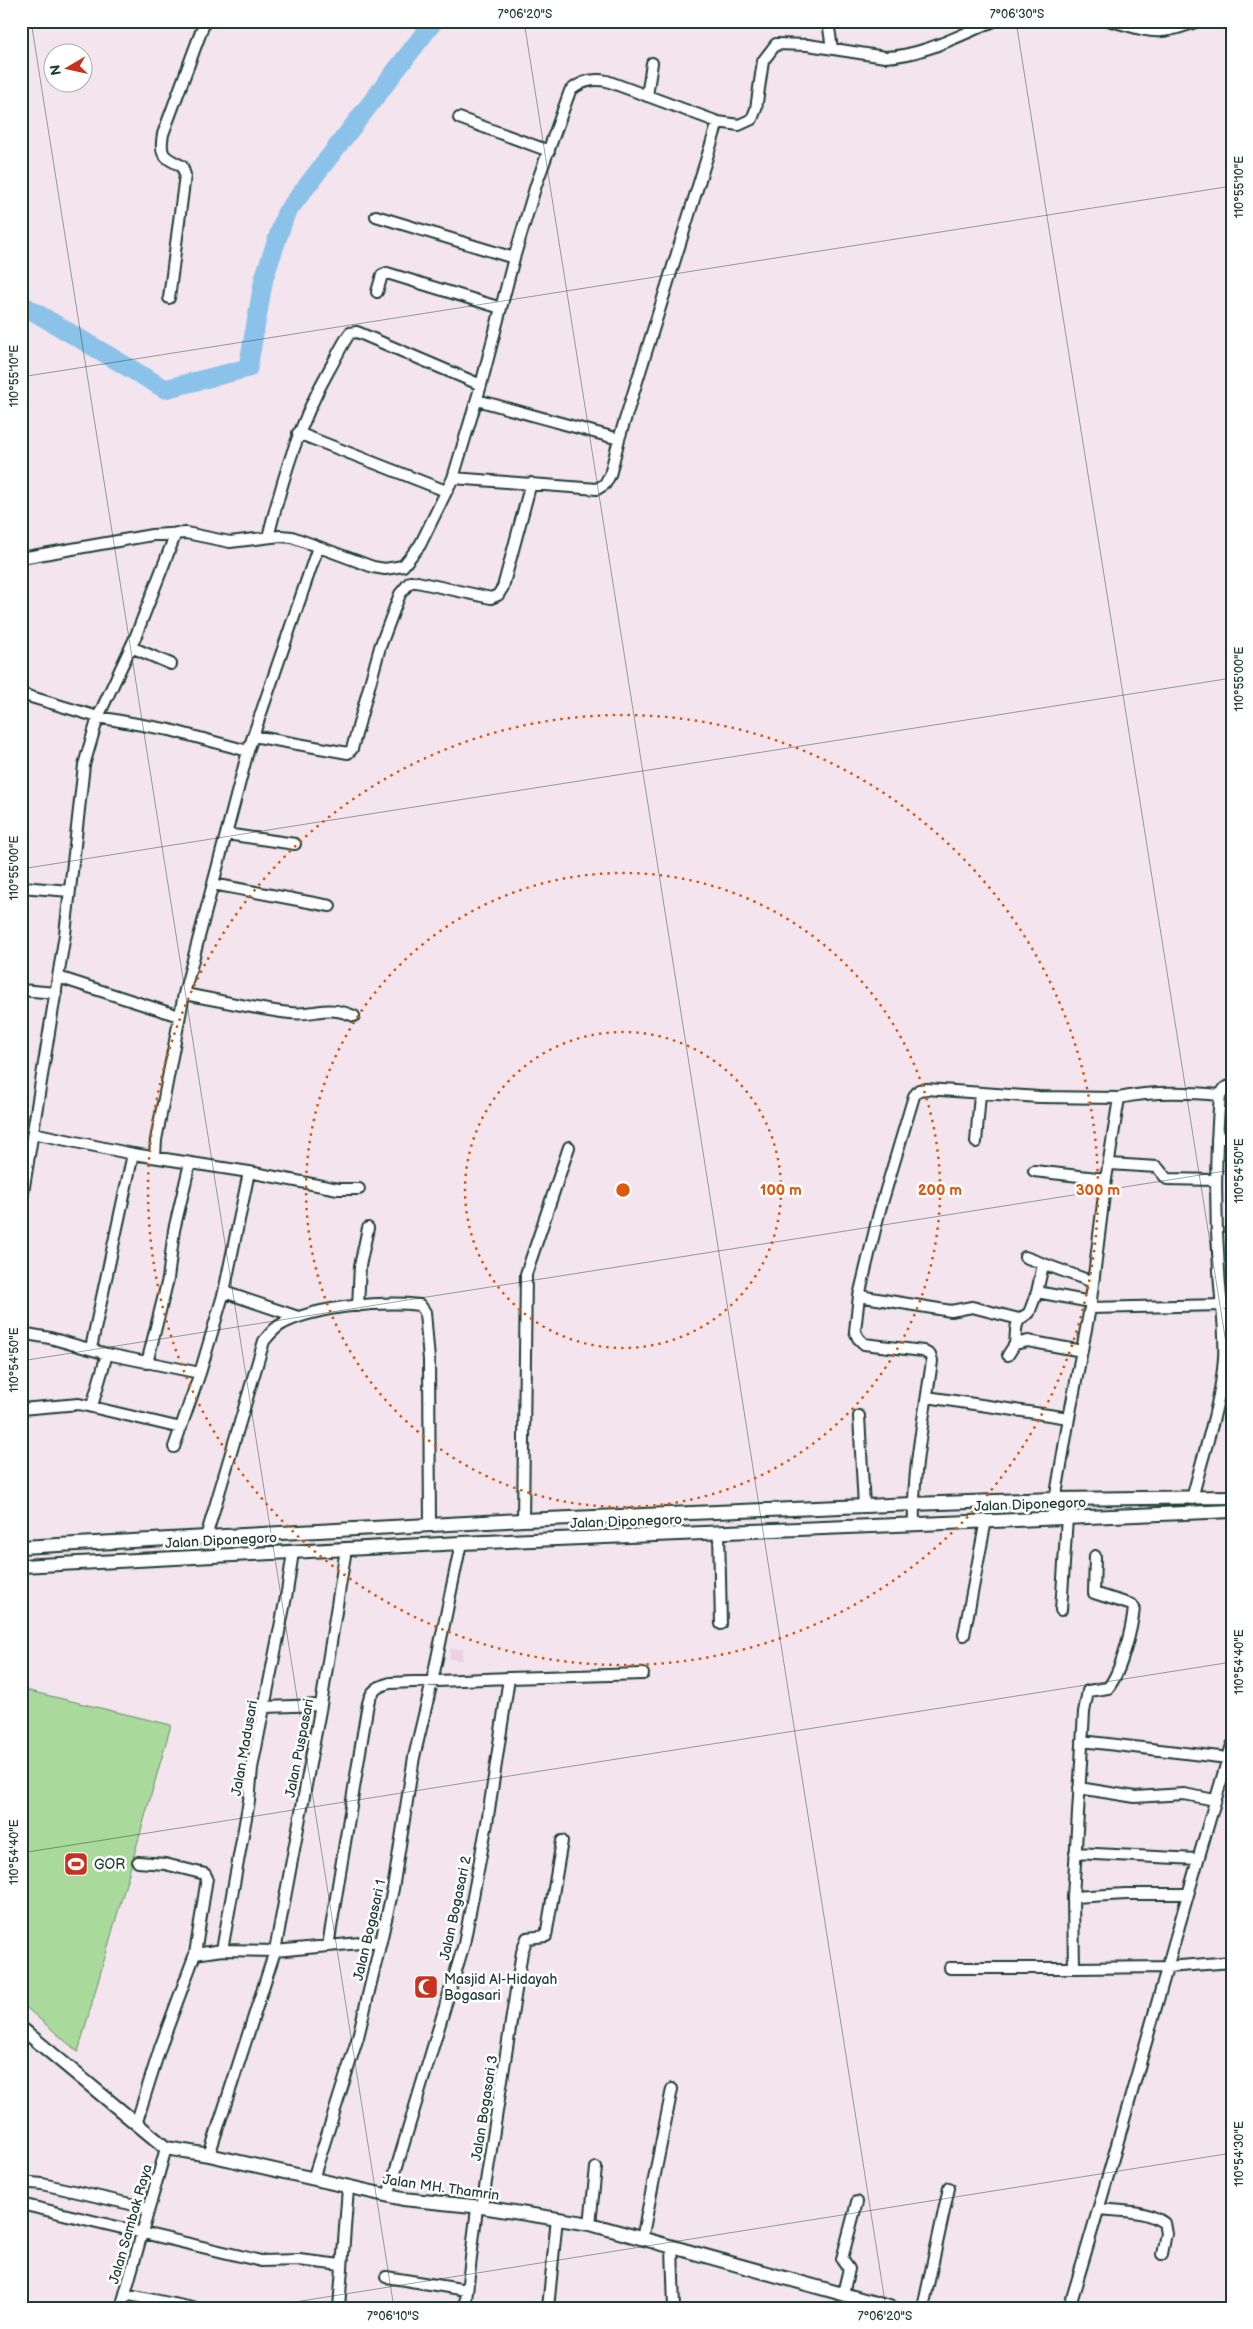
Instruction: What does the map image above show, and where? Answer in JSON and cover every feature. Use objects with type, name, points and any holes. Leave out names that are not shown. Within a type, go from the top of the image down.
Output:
[{"type":"main road","name":"Jalan Diponegoro","points":[[21,1546],[523,1520],[913,1504],[1056,1499],[1192,1499],[1232,1497]]},
{"type":"main road","name":"Jalan Diponegoro","points":[[21,1566],[461,1543],[1232,1510]]},
{"type":"main road","name":"Jalan MH. Thamrin","points":[[21,2028],[166,2148],[209,2155],[388,2196],[590,2224],[893,2308]]},
{"type":"street","points":[[169,298],[185,175],[182,166],[164,156],[160,147],[166,125],[204,21]]},
{"type":"street","points":[[828,21],[832,49]]},
{"type":"street","points":[[21,558],[152,535],[176,533],[198,534],[230,542],[268,537],[292,537],[385,570],[403,566],[420,545],[453,478],[482,385],[514,258],[536,185],[570,91],[578,84],[596,79],[718,122],[739,125],[752,119],[756,109],[763,61],[776,44],[792,43],[885,57],[897,57],[994,21]]},
{"type":"street","points":[[1110,21],[1159,33],[1179,29],[1198,21]]},
{"type":"street","points":[[647,96],[652,63]]},
{"type":"street","points":[[459,118],[549,151]]},
{"type":"street","points":[[453,478],[531,482],[586,489],[597,489],[605,484],[610,475],[618,439],[718,122]]},
{"type":"street","points":[[376,216],[514,258]]},
{"type":"street","points":[[376,292],[382,275],[387,273],[501,308]]},
{"type":"street","points":[[268,537],[283,476],[298,433],[318,389],[352,332],[482,385]]},
{"type":"street","points":[[477,400],[618,439]]},
{"type":"street","points":[[298,433],[446,491]]},
{"type":"street","points":[[410,582],[491,598],[498,595],[503,587],[531,482]]},
{"type":"street","points":[[21,1205],[56,993],[84,765],[98,717],[131,647],[176,533]]},
{"type":"street","points":[[155,1156],[156,1140],[184,994],[248,750],[318,547]]},
{"type":"street","points":[[403,566],[410,582]]},
{"type":"street","points":[[253,736],[348,753],[352,749],[380,647],[400,594],[410,582]]},
{"type":"street","points":[[131,647],[171,664]]},
{"type":"street","points":[[21,694],[98,717],[170,730],[248,750]]},
{"type":"street","points":[[226,834],[295,844]]},
{"type":"street","points":[[213,884],[330,906]]},
{"type":"street","points":[[21,888],[70,891]]},
{"type":"street","points":[[58,977],[179,1016]]},
{"type":"street","points":[[21,990],[56,993]]},
{"type":"street","points":[[184,994],[290,1013],[309,1013],[329,1009],[354,1016]]},
{"type":"street","points":[[1192,1499],[1219,1391],[1224,1358],[1227,1304],[1218,1270],[1217,1138],[1220,1095],[1225,1088],[1232,1085]]},
{"type":"street","points":[[914,1524],[913,1504],[932,1361],[930,1355],[923,1352],[864,1344],[858,1338],[856,1331],[859,1296],[879,1213],[914,1096],[919,1090],[927,1089],[980,1094],[1119,1098],[1170,1094],[1220,1095]]},
{"type":"street","points":[[976,1142],[980,1094]]},
{"type":"street","points":[[1052,1518],[1090,1305],[1106,1179],[1110,1164],[1119,1098]]},
{"type":"street","points":[[33,1133],[133,1154],[249,1172],[338,1189],[359,1189]]},
{"type":"street","points":[[1217,1138],[1232,1138]]},
{"type":"street","points":[[523,1520],[526,1274],[569,1147]]},
{"type":"street","points":[[91,1348],[133,1154]]},
{"type":"street","points":[[148,1362],[168,1279],[174,1230],[190,1163]]},
{"type":"street","points":[[1110,1164],[1157,1167],[1167,1178],[1176,1180],[1216,1180]]},
{"type":"street","points":[[1034,1171],[1106,1179]]},
{"type":"street","points":[[174,1448],[200,1373],[224,1292],[249,1172]]},
{"type":"street","points":[[358,1306],[360,1266],[368,1228]]},
{"type":"street","points":[[1025,1257],[1093,1282]]},
{"type":"street","points":[[1008,1355],[1015,1344],[1019,1319],[1029,1312],[1037,1292],[1043,1264]]},
{"type":"street","points":[[224,1292],[298,1317]]},
{"type":"street","points":[[1037,1292],[1090,1305],[1227,1304]]},
{"type":"street","points":[[859,1296],[951,1311],[972,1307],[1019,1319]]},
{"type":"street","points":[[206,1537],[264,1341],[282,1323],[298,1317],[334,1308],[358,1306],[413,1304],[420,1305],[426,1312],[429,1360],[430,1526]]},
{"type":"street","points":[[21,1333],[91,1348],[107,1354],[200,1373]]},
{"type":"street","points":[[1015,1344],[1028,1341],[1082,1351]]},
{"type":"street","points":[[92,1406],[107,1354]]},
{"type":"street","points":[[927,1397],[1069,1418]]},
{"type":"street","points":[[21,1409],[80,1404],[180,1428]]},
{"type":"street","points":[[859,1416],[864,1506]]},
{"type":"street","points":[[1062,1610],[1067,1517]]},
{"type":"street","points":[[964,1635],[986,1520]]},
{"type":"street","points":[[719,1532],[721,1624]]},
{"type":"street","name":"Jalan Bogasari 1","points":[[313,2180],[358,2037],[382,1941],[393,1889],[414,1758],[461,1543]]},
{"type":"street","name":"Jalan Puspasari","points":[[209,2155],[275,1951],[321,1705],[346,1549]]},
{"type":"street","name":"Jalan Madusari","points":[[222,1950],[293,1552]]},
{"type":"street","points":[[1074,1968],[1073,1897],[1075,1853],[1082,1741],[1088,1692],[1109,1686],[1124,1649],[1134,1611],[1132,1605],[1094,1593],[1095,1556]]},
{"type":"street","points":[[328,1946],[371,1692],[380,1685],[390,1683],[643,1674]]},
{"type":"street","name":"Jalan Bogasari 2","points":[[388,2196],[464,1944],[487,1823],[508,1678]]},
{"type":"street","points":[[265,1707],[321,1705]]},
{"type":"street","points":[[1082,1741],[1228,1758]]},
{"type":"street","points":[[1069,2308],[1197,1859],[1232,1745]]},
{"type":"street","points":[[1079,1788],[1135,1797],[1184,1794],[1215,1800]]},
{"type":"street","name":"Jalan Bogasari 3","points":[[465,2308],[524,1943],[527,1938],[546,1936],[562,1841]]},
{"type":"street","points":[[1075,1853],[1197,1859]]},
{"type":"street","points":[[136,2124],[160,2048],[195,1954],[206,1875],[165,1864],[138,1862]]},
{"type":"street","points":[[1073,1897],[1126,1894],[1187,1894]]},
{"type":"street","points":[[195,1954],[222,1950],[275,1951],[382,1941]]},
{"type":"street","points":[[950,1968],[1167,1967],[1232,1962]]},
{"type":"street","points":[[642,2239],[672,2089]]},
{"type":"street","name":"Jalan Sambak Raya","points":[[121,2308],[166,2148]]},
{"type":"street","points":[[590,2224],[596,2168]]},
{"type":"street","points":[[21,2182],[42,2184],[148,2208]]},
{"type":"street","points":[[339,2308],[348,2188]]},
{"type":"street","points":[[923,2308],[949,2188]]},
{"type":"street","points":[[843,2293],[849,2269],[842,2259],[856,2202]]},
{"type":"street","points":[[21,2204],[142,2231],[261,2261],[299,2260],[341,2265]]},
{"type":"street","points":[[1099,2208],[1141,2214],[1157,2218],[1164,2223],[1166,2234],[1162,2254]]},
{"type":"street","points":[[548,2308],[557,2218]]},
{"type":"street","points":[[672,2247],[674,2308]]},
{"type":"street","points":[[386,2276],[467,2290]]},
{"type":"street","points":[[125,2294],[193,2308]]},
{"type":"shaded area","points":[[450,1649],[463,1649],[462,1660],[450,1659]]},
{"type":"green space","name":"GOR","points":[[21,1689],[171,1725],[78,2052],[21,2003]]},
{"type":"waterway","points":[[21,304],[165,389],[248,368],[264,278],[286,213],[434,21]]},
{"type":"place","name":"GOR","points":[[76,1864]]},
{"type":"place","name":"Masjid Al-Hidayah Bogasari","points":[[426,1987]]}]
